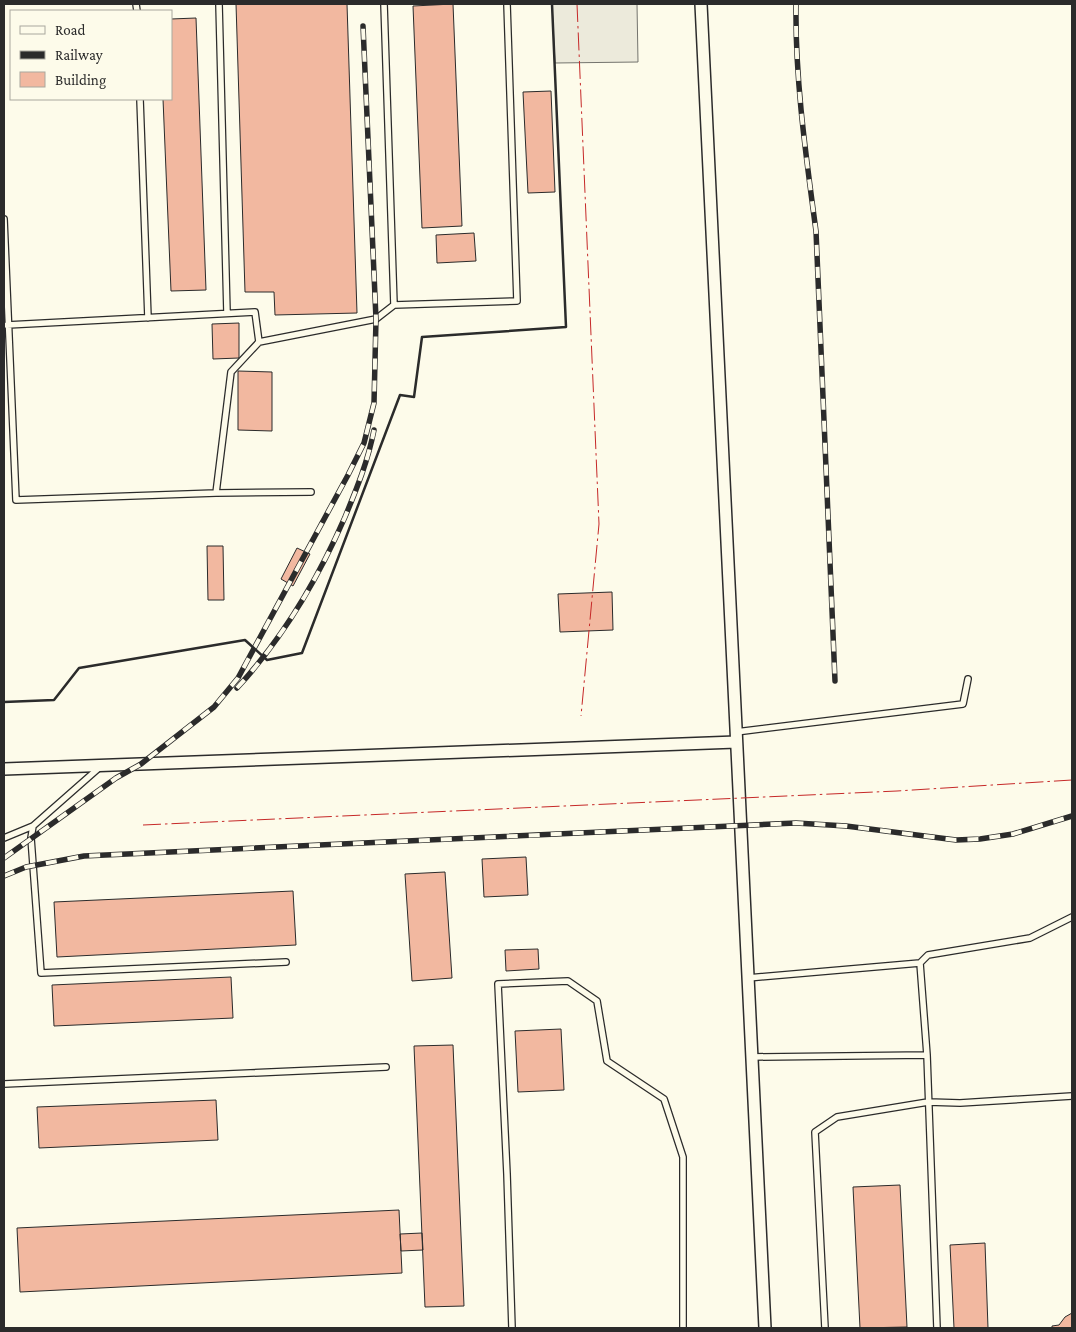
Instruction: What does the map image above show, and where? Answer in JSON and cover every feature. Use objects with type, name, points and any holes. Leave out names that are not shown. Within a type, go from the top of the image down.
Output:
[{"type":"street","points":[[701,4],[766,1328]]},
{"type":"street","points":[[4,769],[736,737]]},
{"type":"lane","points":[[219,4],[227,313]]},
{"type":"lane","points":[[384,4],[394,305]]},
{"type":"lane","points":[[216,493],[231,372],[259,342],[376,319],[394,305],[518,300],[507,4]]},
{"type":"lane","points":[[140,100],[148,318]]},
{"type":"lane","points":[[4,219],[7,325],[16,500],[216,493],[312,492]]},
{"type":"lane","points":[[7,325],[255,312],[259,342]]},
{"type":"lane","points":[[736,737],[963,704],[968,679]]},
{"type":"lane","points":[[4,838],[32,826],[101,765]]},
{"type":"lane","points":[[32,826],[31,838],[41,973],[286,962]]},
{"type":"lane","points":[[748,978],[920,963],[928,956],[1030,938],[1072,917]]},
{"type":"lane","points":[[920,963],[927,1055],[937,1328]]},
{"type":"lane","points":[[512,1328],[498,984],[568,982],[597,1001],[607,1061],[664,1099],[683,1157],[683,1328]]},
{"type":"lane","points":[[752,1057],[927,1055]]},
{"type":"lane","points":[[4,1084],[386,1067]]},
{"type":"lane","points":[[825,1328],[815,1132],[837,1117],[928,1102],[960,1104],[1072,1096]]},
{"type":"shaded area","points":[[552,4],[637,4],[638,62],[555,63]]},
{"type":"building","points":[[236,4],[347,4],[357,313],[275,315],[274,292],[245,292]]},
{"type":"building","points":[[453,4],[462,226],[422,228],[413,6]]},
{"type":"building","points":[[196,18],[206,290],[171,291],[163,100],[172,100],[172,19]]},
{"type":"building","points":[[551,91],[555,192],[528,193],[523,92]]},
{"type":"building","points":[[474,233],[476,261],[437,263],[436,235]]},
{"type":"building","points":[[239,323],[239,358],[213,359],[212,324]]},
{"type":"building","points":[[238,371],[272,372],[272,431],[238,430]]},
{"type":"building","points":[[207,546],[223,546],[224,600],[208,600]]},
{"type":"building","points":[[297,548],[310,554],[293,586],[281,579]]},
{"type":"building","points":[[612,592],[613,630],[560,632],[558,594]]},
{"type":"building","points":[[526,857],[528,895],[484,897],[482,859]]},
{"type":"building","points":[[445,872],[452,978],[412,981],[405,874]]},
{"type":"building","points":[[293,891],[296,945],[57,957],[54,902]]},
{"type":"building","points":[[538,949],[539,969],[506,971],[505,950]]},
{"type":"building","points":[[231,977],[233,1018],[54,1026],[52,985]]},
{"type":"building","points":[[561,1029],[564,1090],[518,1092],[515,1031]]},
{"type":"building","points":[[453,1045],[464,1306],[425,1307],[414,1046]]},
{"type":"building","points":[[216,1100],[218,1140],[39,1148],[37,1107]]},
{"type":"building","points":[[900,1185],[907,1327],[860,1328],[853,1187]]},
{"type":"building","points":[[399,1210],[402,1273],[20,1292],[17,1228]]},
{"type":"building","points":[[422,1233],[423,1250],[401,1251],[400,1234]]},
{"type":"building","points":[[985,1243],[988,1328],[954,1328],[950,1245]]},
{"type":"building","points":[[1072,1313],[1072,1328],[1052,1328],[1052,1326],[1059,1325],[1065,1317]]},
{"type":"railway","points":[[796,4],[799,89],[816,231],[835,681]]},
{"type":"railway","points":[[4,858],[116,778],[141,764],[214,707],[238,678],[364,443],[374,403],[376,319],[363,26]]},
{"type":"railway","points":[[237,688],[254,669],[284,628],[323,563],[358,485],[369,453],[374,430]]},
{"type":"railway","points":[[4,876],[26,867],[84,856],[796,823],[846,826],[956,840],[980,839],[1013,834],[1072,816]]},
{"type":"wall","points":[[4,702],[54,700],[79,668],[245,640],[267,660],[302,653],[400,395],[414,397],[422,337],[566,327],[552,4]]},
{"type":"power","points":[[577,4],[599,524],[581,716]]},
{"type":"power","points":[[143,825],[897,791],[1072,780]]}]
